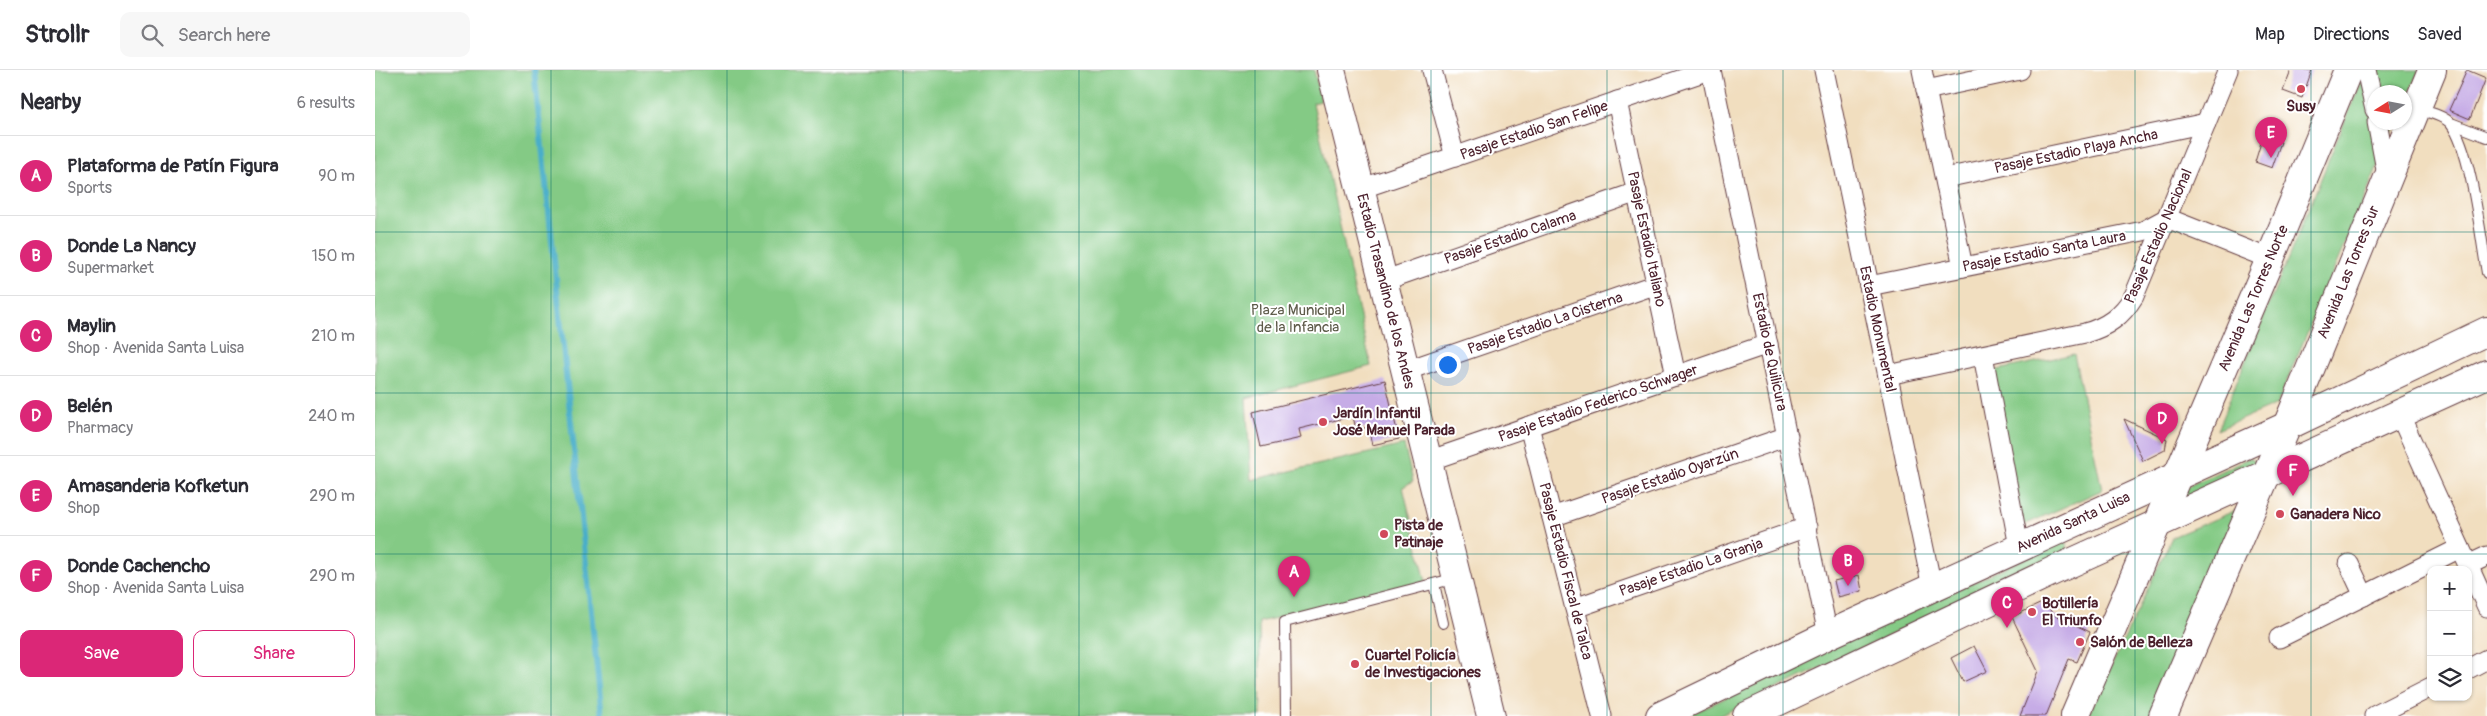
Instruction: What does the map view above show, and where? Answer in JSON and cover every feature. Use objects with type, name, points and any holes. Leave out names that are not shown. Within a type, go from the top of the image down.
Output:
[{"type":"street","name":"Estadio Trasandino de los Andes","points":[[1331,70],[1428,461],[1445,581],[1491,716]]},
{"type":"street","points":[[1432,70],[1455,157]]},
{"type":"street","name":"Pasaje Estadio San Felipe","points":[[1360,189],[1710,70]]},
{"type":"street","name":"Estadio de Quilicura","points":[[1710,70],[1807,527],[1828,635]]},
{"type":"street","name":"Estadio Monumental","points":[[1824,70],[1932,587]]},
{"type":"street","points":[[1922,70],[1963,267]]},
{"type":"street","points":[[1926,90],[2020,70]]},
{"type":"street","name":"Pasaje Estadio Nacional","points":[[1887,375],[2096,330],[2117,318],[2134,296],[2229,70]]},
{"type":"street","name":"Avenida Las Torres Norte","points":[[2075,716],[2270,259],[2348,70]]},
{"type":"street","points":[[2367,70],[2370,85]]},
{"type":"street","name":"Avenida Las Torres Sur","points":[[2163,716],[2287,426],[2387,175],[2432,70]]},
{"type":"street","name":"Pasaje Estadio Italiano","points":[[1617,101],[1676,376]]},
{"type":"street","name":"Pasaje Estadio Playa Ancha","points":[[1945,178],[2206,123]]},
{"type":"street","points":[[2379,130],[2387,175]]},
{"type":"street","name":"Pasaje Estadio Calama","points":[[1383,281],[1637,192]]},
{"type":"street","points":[[2167,218],[2270,259]]},
{"type":"street","name":"Pasaje Estadio Santa Laura","points":[[1869,286],[2143,231],[2167,218]]},
{"type":"street","name":"Pasaje Estadio La Cisterna","points":[[1405,370],[1657,284]]},
{"type":"street","name":"Avenida Santa Luisa","points":[[1660,716],[1828,635],[2287,426],[2487,331]]},
{"type":"street","name":"Pasaje Estadio Federico Schwager","points":[[1428,461],[1768,344]]},
{"type":"street","points":[[1983,355],[2019,547]]},
{"type":"street","points":[[1747,716],[2155,525],[2487,374]]},
{"type":"street","points":[[2399,413],[2487,607]]},
{"type":"street","name":"Pasaje Estadio Fiscal de Talca","points":[[1529,426],[1602,716]]},
{"type":"street","name":"Pasaje Estadio Oyarzún","points":[[1552,517],[1787,436]]},
{"type":"street","name":"Pasaje Estadio La Granja","points":[[1575,608],[1807,527]]},
{"type":"street","points":[[2279,638],[2364,596],[2464,556],[2487,556]]},
{"type":"street","points":[[2349,564],[2364,596]]},
{"type":"street","points":[[2472,667],[2487,660]]},
{"type":"street","points":[[2374,716],[2427,690]]},
{"type":"lane","points":[[2416,108],[2487,137]]},
{"type":"lane","points":[[2451,123],[2459,138],[2469,171],[2487,273]]},
{"type":"lane","points":[[1287,716],[1285,622],[1445,581],[1443,624]]},
{"type":"green space","name":"Plaza Municipal de la Infancia","points":[[375,70],[1314,70],[1321,101],[1313,103],[1371,366],[1246,398],[1251,480],[1404,445],[1413,481],[1403,487],[1426,582],[1259,622],[1261,716],[375,716]]},
{"type":"green space","points":[[2366,70],[2419,70],[2412,86],[2367,85],[2367,130],[2393,130],[2277,404],[2217,430]]},
{"type":"green space","points":[[2074,354],[2102,490],[2022,526],[1993,371]]},
{"type":"green space","points":[[2252,458],[2257,464],[2189,503],[2182,495],[2182,489]]},
{"type":"green space","points":[[2239,509],[2151,716],[2088,716],[2172,537]]},
{"type":"green space","points":[[2066,539],[2068,551],[1719,716],[1687,716]]},
{"type":"building","points":[[2291,70],[2312,70],[2302,98],[2283,91]]},
{"type":"building","points":[[2467,70],[2486,78],[2470,119],[2449,110]]},
{"type":"building","points":[[2263,136],[2281,142],[2272,168],[2255,162]]},
{"type":"building","points":[[1385,380],[1399,439],[1372,445],[1368,427],[1356,430],[1353,416],[1299,429],[1301,438],[1261,447],[1253,412]]},
{"type":"building","points":[[2124,419],[2167,439],[2165,450],[2143,461]]},
{"type":"building","points":[[1859,575],[1862,591],[1838,597],[1834,581]]},
{"type":"building","points":[[2046,601],[2052,614],[2090,632],[2077,662],[2069,659],[2046,716],[2020,716],[2038,671],[2012,617]]},
{"type":"building","points":[[1974,646],[1987,671],[1963,682],[1951,658]]},
{"type":"waterway","points":[[534,70],[602,716]]},
{"type":"place","name":"Susy","points":[[2301,89]]},
{"type":"place","name":"Amasanderia Kofketun","points":[[2271,158]]},
{"type":"place","name":"Jardín Infantil José Manuel Parada","points":[[1323,422]]},
{"type":"place","name":"Belén","points":[[2162,444]]},
{"type":"place","name":"Donde Cachencho","points":[[2293,496]]},
{"type":"place","name":"Ganadera Nico","points":[[2280,514]]},
{"type":"place","name":"Pista de Patinaje","points":[[1384,534]]},
{"type":"place","name":"Donde La Nancy","points":[[1848,586]]},
{"type":"place","name":"Plataforma de Patín Figura","points":[[1294,597]]},
{"type":"place","name":"Botillería El Triunfo","points":[[2032,612]]},
{"type":"place","name":"Maylin","points":[[2007,628]]},
{"type":"place","name":"Salón de Belleza","points":[[2080,642]]},
{"type":"place","name":"Cuartel Policía de Investigaciones","points":[[1355,664]]}]
